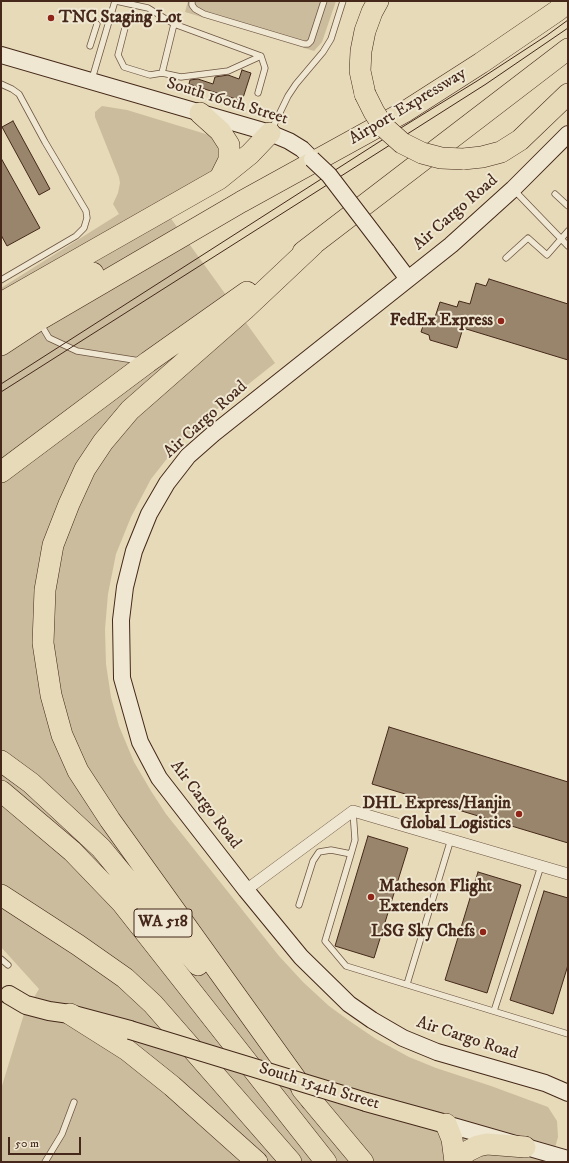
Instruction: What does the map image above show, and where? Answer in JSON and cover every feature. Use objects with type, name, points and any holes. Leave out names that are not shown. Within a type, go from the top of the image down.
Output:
[{"type":"highway","points":[[378,1],[365,31],[361,51],[360,71],[365,94],[383,126],[402,143],[422,153],[441,158],[463,159],[482,157],[501,152],[520,140],[568,94]]},
{"type":"highway","name":"Airport Expressway","points":[[241,202],[406,111],[482,63],[568,2]]},
{"type":"highway","points":[[1,472],[148,362],[314,244],[472,121],[568,49]]},
{"type":"highway","points":[[200,113],[220,132],[229,145],[229,160],[219,179]]},
{"type":"highway","points":[[1,303],[219,179],[250,154],[270,133]]},
{"type":"highway","points":[[1,345],[39,320],[241,202]]},
{"type":"highway","points":[[1,322],[207,212],[241,202]]},
{"type":"highway","points":[[311,1100],[110,820],[78,771],[62,735],[51,695],[43,643],[45,590],[53,545],[85,469],[103,442],[130,410],[245,309],[314,244]]},
{"type":"highway","name":"WA 518","points":[[1,761],[31,783],[101,848],[363,1162]]},
{"type":"highway","name":"WA 518","points":[[1,790],[72,851],[122,904],[326,1162]]},
{"type":"highway","points":[[1,895],[78,945],[130,983],[153,1004],[291,1162]]},
{"type":"highway","points":[[70,1014],[127,1050],[172,1086],[257,1162]]},
{"type":"highway","points":[[446,1124],[452,1139],[455,1162]]},
{"type":"highway","points":[[460,1162],[466,1152],[478,1146],[487,1144],[525,1147]]},
{"type":"main road","name":"South 154th Street","points":[[5,994],[26,1005],[49,1011],[70,1014],[130,1030],[366,1102],[446,1124]]},
{"type":"street","name":"South 160th Street","points":[[1,55],[270,133],[289,141],[302,150],[329,174],[408,279]]},
{"type":"street","name":"Air Cargo Road","points":[[568,134],[513,189],[451,245],[213,434],[188,456],[166,483],[149,514],[134,551],[125,587],[120,620],[122,678],[140,742],[159,778],[300,957],[349,1004],[372,1020],[403,1038],[437,1052],[545,1083],[568,1093]]},
{"type":"street","points":[[246,890],[353,811],[568,874]]},
{"type":"street","name":"South 154th Street","points":[[446,1124],[568,1159]]},
{"type":"lane","points":[[92,82],[116,1],[148,8],[174,24],[261,56]]},
{"type":"lane","points":[[192,1],[192,5],[204,14],[308,44],[311,41],[324,1]]},
{"type":"lane","points":[[270,133],[288,96],[296,84],[323,52],[331,39],[343,1]]},
{"type":"lane","points":[[111,15],[127,20],[118,55],[124,67],[150,75],[162,73],[181,77],[228,71],[261,56]]},
{"type":"lane","points":[[90,46],[96,24]]},
{"type":"lane","points":[[162,73],[174,24]]},
{"type":"lane","points":[[258,93],[265,68],[261,56]]},
{"type":"lane","points":[[1,84],[19,94],[45,142],[86,211],[87,218],[84,228],[76,236],[1,280]]},
{"type":"lane","points":[[513,189],[568,246]]},
{"type":"lane","points":[[555,194],[568,206]]},
{"type":"lane","points":[[506,258],[528,238],[546,255],[568,231]]},
{"type":"lane","points":[[39,320],[49,338],[77,351],[148,362]]},
{"type":"lane","points":[[353,811],[355,840],[325,942],[346,966],[568,1034]]},
{"type":"lane","points":[[407,984],[451,839]]},
{"type":"lane","points":[[299,905],[313,860],[319,852],[331,850],[351,854]]},
{"type":"lane","points":[[494,1011],[541,866]]},
{"type":"lane","points":[[1,959],[8,965]]},
{"type":"lane","points":[[45,1162],[62,1134],[74,1102]]},
{"type":"shaded area","points":[[188,1],[336,1],[322,42],[314,51],[185,12]]},
{"type":"shaded area","points":[[102,106],[127,110],[209,135],[217,141],[221,153],[221,162],[209,174],[159,202],[275,363],[211,414],[177,446],[151,479],[131,517],[116,554],[108,594],[105,629],[106,664],[111,697],[119,726],[134,762],[166,814],[279,956],[303,982],[329,1006],[351,1022],[376,1039],[409,1057],[436,1068],[548,1107],[557,1121],[558,1137],[551,1162],[1,1162],[1,1089],[24,1014],[39,989],[1,947],[1,288],[119,214],[113,204],[118,193],[120,183],[119,177],[95,117],[95,112]]},
{"type":"building","points":[[242,70],[251,73],[242,101],[189,84],[190,80],[198,79],[213,84],[215,77],[228,75],[239,79]]},
{"type":"building","points":[[13,121],[50,189],[39,195],[2,127]]},
{"type":"building","points":[[1,158],[40,228],[7,246],[1,235]]},
{"type":"building","name":"FedEx Express","points":[[489,279],[568,304],[568,360],[463,328],[457,348],[430,340],[429,335],[421,332],[425,320],[433,323],[440,302],[457,307],[459,301],[470,304],[476,283],[486,286]]},
{"type":"building","name":"DHL Express/Hanjin Global Logistics","points":[[389,727],[568,782],[568,843],[372,784]]},
{"type":"building","name":"Matheson Flight Extenders","points":[[368,836],[408,848],[374,958],[335,946]]},
{"type":"building","name":"LSG Sky Chefs","points":[[478,872],[521,885],[487,993],[445,980]]},
{"type":"building","name":"LSG Sky Chefs","points":[[544,891],[568,898],[568,965],[553,1014],[510,1000]]},
{"type":"tram line","points":[[1,384],[404,126],[477,81],[568,20]]},
{"type":"tram line","points":[[1,392],[486,84],[568,28]]},
{"type":"place","name":"TNC Staging Lot","points":[[51,18]]},
{"type":"place","name":"FedEx Express","points":[[501,321]]},
{"type":"place","name":"DHL Express/Hanjin Global Logistics","points":[[519,814]]},
{"type":"place","name":"Matheson Flight Extenders","points":[[371,897]]},
{"type":"place","name":"LSG Sky Chefs","points":[[483,932]]}]
